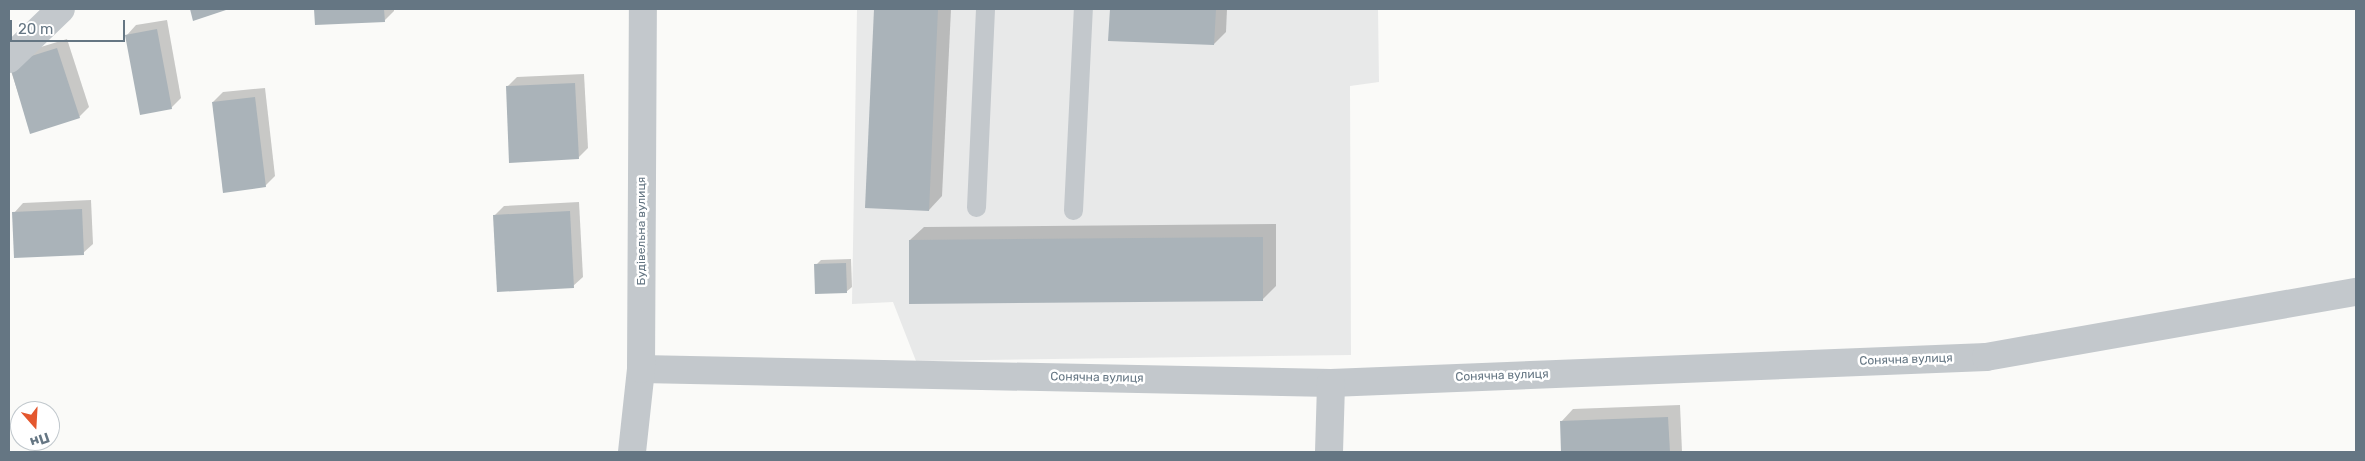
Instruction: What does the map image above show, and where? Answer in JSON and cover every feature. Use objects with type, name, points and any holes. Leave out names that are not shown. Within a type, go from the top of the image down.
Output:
[{"type":"street","points":[[9,59],[61,9]]},
{"type":"street","name":"Будівельна вулиця","points":[[632,452],[642,369],[643,9]]},
{"type":"street","name":"Сонячна вулиця","points":[[642,369],[1330,383],[1986,357],[2356,292]]},
{"type":"street","points":[[1329,452],[1330,383]]},
{"type":"lane","points":[[976,207],[985,9]]},
{"type":"lane","points":[[1073,210],[1083,9]]},
{"type":"shaded area","points":[[857,9],[1378,9],[1379,82],[1350,86],[1351,355],[916,361],[893,302],[852,304]]},
{"type":"building","points":[[190,9],[229,9],[193,21]]},
{"type":"building","points":[[314,9],[384,9],[385,22],[315,25]]},
{"type":"building","points":[[874,9],[938,9],[929,211],[865,208]]},
{"type":"building","points":[[1110,9],[1216,9],[1214,45],[1108,41]]},
{"type":"building","points":[[157,29],[172,109],[140,115],[125,35]]},
{"type":"building","points":[[57,48],[80,118],[30,134],[9,63]]},
{"type":"building","points":[[575,83],[579,159],[509,163],[506,86]]},
{"type":"building","points":[[255,97],[266,187],[223,193],[212,102]]},
{"type":"building","points":[[82,209],[84,255],[14,258],[12,212]]},
{"type":"building","points":[[570,211],[574,288],[497,292],[493,215]]},
{"type":"building","points":[[1263,237],[1263,301],[909,304],[909,240]]},
{"type":"building","points":[[846,263],[847,293],[815,294],[814,264]]},
{"type":"building","points":[[1668,417],[1670,452],[1561,452],[1560,421]]}]
